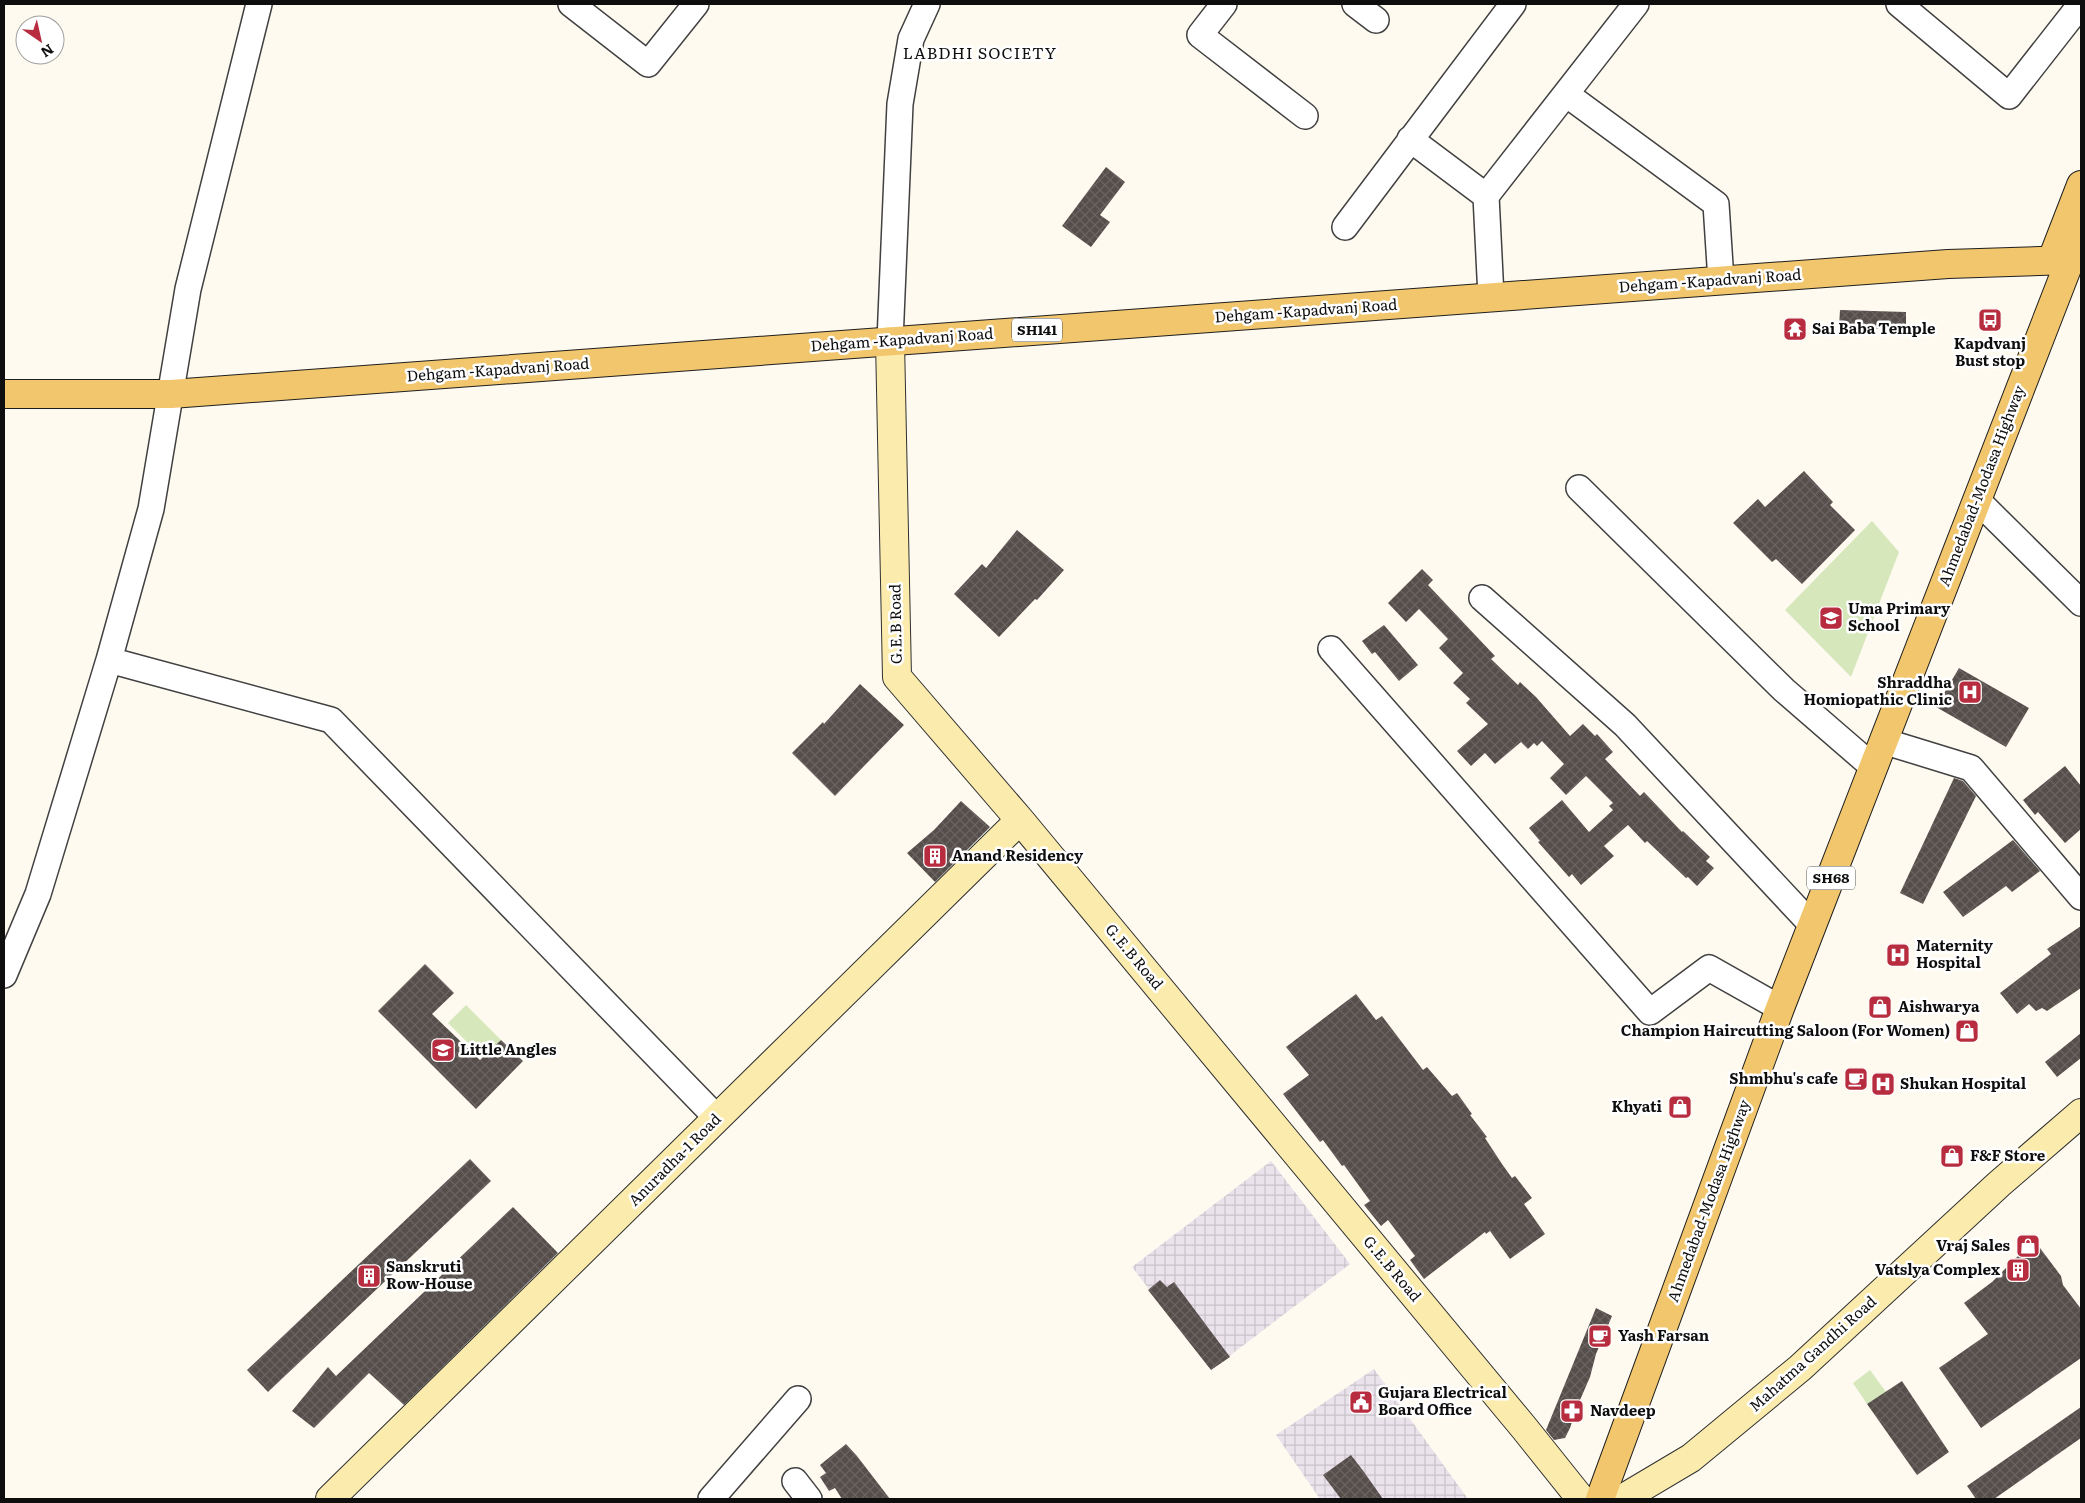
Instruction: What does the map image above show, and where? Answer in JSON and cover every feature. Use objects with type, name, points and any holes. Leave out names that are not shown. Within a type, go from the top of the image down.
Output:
[{"type":"main road","name":"SH68","points":[[2068,262],[2081,186]]},
{"type":"main road","name":"SH68","points":[[2068,262],[2081,232]]},
{"type":"main road","name":"Dehgam -Kapadvanj Road","points":[[4,394],[171,394],[1948,264],[2068,262]]},
{"type":"main road","name":"Ahmedabad-Modasa Highway","points":[[1600,1499],[1780,1008],[2068,262]]},
{"type":"street","points":[[4,975],[38,894],[109,660],[152,509],[188,289],[259,4]]},
{"type":"street","points":[[571,4],[648,64],[696,4]]},
{"type":"street","points":[[890,341],[900,104],[911,39],[927,4]]},
{"type":"street","points":[[1224,4],[1200,35],[1305,116]]},
{"type":"street","points":[[1354,4],[1376,20]]},
{"type":"street","points":[[1345,227],[1513,4]]},
{"type":"street","points":[[1491,297],[1486,196],[1636,4]]},
{"type":"street","points":[[1899,4],[2009,96],[2081,4]]},
{"type":"street","points":[[1566,94],[1716,204],[1721,281]]},
{"type":"street","points":[[1410,140],[1486,196]]},
{"type":"street","name":"G.E.B Road","points":[[890,341],[897,677],[1020,820],[1581,1499]]},
{"type":"street","points":[[1579,488],[1784,690],[1873,767]]},
{"type":"street","points":[[1977,500],[2081,603]]},
{"type":"street","points":[[1482,598],[1625,725],[1812,925]]},
{"type":"street","points":[[1332,650],[1650,1012],[1709,968],[1780,1008]]},
{"type":"street","points":[[109,660],[331,720],[717,1118]]},
{"type":"street","points":[[1883,741],[1971,768],[2081,897]]},
{"type":"street","name":"Anuradha-1 Road","points":[[330,1499],[1020,820]]},
{"type":"street","name":"Mahatma Gandhi Road","points":[[1622,1499],[1691,1458],[1793,1374],[1999,1184],[2081,1114]]},
{"type":"street","points":[[711,1499],[798,1399]]},
{"type":"shaded area","points":[[1271,1161],[1350,1264],[1211,1370],[1132,1267]]},
{"type":"shaded area","name":"Gujara Electrical Board Office","points":[[1374,1369],[1468,1499],[1320,1499],[1276,1435]]},
{"type":"green space","points":[[1872,521],[1899,552],[1851,677],[1785,610]]},
{"type":"green space","points":[[466,1005],[501,1040],[483,1058],[448,1023]]},
{"type":"green space","points":[[1870,1370],[1886,1392],[1867,1404],[1853,1383]]},
{"type":"building","points":[[1106,167],[1125,182],[1100,215],[1110,222],[1091,247],[1062,226]]},
{"type":"building","points":[[1840,310],[1906,312],[1906,330],[1839,327]]},
{"type":"building","points":[[1804,471],[1833,502],[1830,505],[1855,530],[1802,584],[1776,559],[1772,562],[1733,523],[1758,499],[1765,507]]},
{"type":"building","points":[[1017,530],[1064,570],[1037,600],[1035,599],[999,637],[954,594],[982,564],[986,568]]},
{"type":"building","points":[[1422,569],[1433,580],[1428,585],[1495,656],[1491,659],[1518,685],[1520,682],[1536,697],[1570,736],[1583,724],[1595,736],[1597,734],[1613,752],[1605,759],[1640,796],[1644,792],[1682,832],[1710,857],[1706,861],[1714,868],[1697,886],[1647,841],[1645,843],[1628,825],[1604,846],[1614,856],[1581,885],[1572,874],[1569,877],[1538,842],[1540,841],[1529,828],[1562,800],[1589,832],[1613,810],[1609,806],[1613,803],[1586,776],[1566,795],[1550,778],[1564,764],[1542,741],[1537,746],[1534,743],[1528,749],[1521,742],[1495,764],[1485,753],[1471,766],[1457,751],[1488,724],[1466,703],[1470,699],[1453,683],[1463,673],[1439,648],[1448,639],[1419,609],[1406,622],[1388,603]]},
{"type":"building","points":[[1384,625],[1418,665],[1399,681],[1375,652],[1372,654],[1362,641]]},
{"type":"building","points":[[1959,668],[2029,708],[2006,747],[1936,707]]},
{"type":"building","points":[[860,684],[904,725],[835,796],[792,753],[823,722],[824,724]]},
{"type":"building","points":[[2065,766],[2081,786],[2081,829],[2065,843],[2038,812],[2035,815],[2023,800]]},
{"type":"building","points":[[1954,778],[1963,781],[1976,796],[1923,904],[1900,893]]},
{"type":"building","points":[[961,801],[990,827],[935,882],[907,853],[934,830]]},
{"type":"building","points":[[2013,840],[2040,871],[2012,892],[2006,886],[1963,917],[1943,892]]},
{"type":"building","points":[[2081,926],[2081,988],[2047,1011],[2042,1008],[2036,1011],[2029,1004],[2017,1014],[2000,993],[2051,954],[2047,949]]},
{"type":"building","points":[[425,964],[454,993],[432,1014],[480,1060],[501,1040],[523,1061],[476,1109],[378,1011]]},
{"type":"building","points":[[1356,994],[1376,1020],[1382,1016],[1423,1070],[1427,1067],[1452,1096],[1457,1093],[1512,1178],[1515,1176],[1532,1198],[1524,1204],[1545,1234],[1510,1259],[1490,1231],[1486,1234],[1485,1232],[1424,1279],[1410,1260],[1415,1256],[1388,1220],[1381,1226],[1364,1205],[1370,1201],[1344,1165],[1342,1166],[1323,1140],[1320,1142],[1283,1094],[1309,1075],[1286,1047]]},
{"type":"building","points":[[2081,1033],[2081,1058],[2057,1077],[2045,1062]]},
{"type":"building","name":"Sanskruti Row-House","points":[[470,1159],[491,1181],[268,1392],[247,1370]]},
{"type":"building","points":[[513,1207],[558,1253],[404,1405],[369,1373],[314,1428],[292,1411],[328,1367],[336,1376]]},
{"type":"building","points":[[2034,1240],[2061,1276],[2063,1285],[2081,1309],[2081,1358],[1981,1428],[1939,1368],[1988,1334],[1964,1303],[1992,1282]]},
{"type":"building","points":[[1160,1280],[1167,1287],[1174,1282],[1230,1357],[1211,1370],[1148,1290]]},
{"type":"building","points":[[1596,1308],[1612,1316],[1596,1354],[1590,1377],[1570,1428],[1565,1438],[1554,1440],[1546,1430]]},
{"type":"building","points":[[1902,1381],[1949,1452],[1917,1475],[1867,1404]]},
{"type":"building","points":[[2081,1407],[2081,1438],[1994,1499],[1976,1499],[1967,1486]]},
{"type":"building","points":[[846,1444],[890,1499],[842,1499],[835,1488],[829,1491],[820,1477],[826,1473],[820,1465]]},
{"type":"building","points":[[1351,1455],[1383,1499],[1341,1499],[1323,1475]]},
{"type":"place","name":"Kapdvanj Bust stop","points":[[1990,320]]},
{"type":"place","name":"Sai Baba Temple","points":[[1795,329]]},
{"type":"place","name":"Uma Primary School","points":[[1831,618]]},
{"type":"place","name":"Shraddha Homiopathic Clinic","points":[[1970,692]]},
{"type":"place","name":"Anand Residency","points":[[935,856]]},
{"type":"place","name":"Maternity Hospital","points":[[1898,955]]},
{"type":"place","name":"Aishwarya","points":[[1880,1007]]},
{"type":"place","name":"Champion Haircutting Saloon (For Women)","points":[[1967,1031]]},
{"type":"place","name":"Little Angles","points":[[443,1050]]},
{"type":"place","name":"Shmbhu's cafe","points":[[1856,1079]]},
{"type":"place","name":"Shukan Hospital","points":[[1883,1084]]},
{"type":"place","name":"Khyati","points":[[1680,1107]]},
{"type":"place","name":"F&F Store","points":[[1952,1156]]},
{"type":"place","name":"Vraj Sales","points":[[2028,1246]]},
{"type":"place","name":"Vatslya Complex","points":[[2018,1270]]},
{"type":"place","name":"Sanskruti Row-House","points":[[369,1276]]},
{"type":"place","name":"Yash Farsan","points":[[1600,1336]]},
{"type":"place","name":"Gujara Electrical Board Office","points":[[1361,1402]]},
{"type":"place","name":"Navdeep","points":[[1572,1411]]},
{"type":"district","name":"LABDHI SOCIETY","points":[[980,53]]}]
